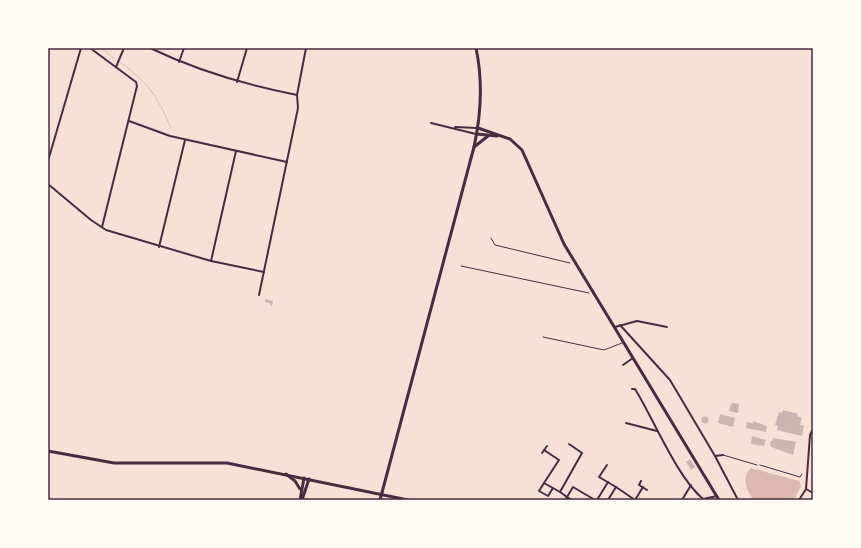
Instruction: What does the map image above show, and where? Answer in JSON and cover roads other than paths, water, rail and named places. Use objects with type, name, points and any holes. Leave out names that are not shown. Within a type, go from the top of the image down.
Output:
[{"type":"main road","points":[[380,500],[477,134],[481,90],[476,48]]},
{"type":"main road","points":[[478,128],[501,136],[514,143],[526,157],[558,233],[719,500]]},
{"type":"main road","points":[[477,134],[501,136]]},
{"type":"main road","points":[[474,148],[488,135]]},
{"type":"main road","points":[[48,451],[114,463],[227,463],[408,500]]},
{"type":"main road","points":[[286,474],[295,481],[300,490],[301,500]]},
{"type":"main road","points":[[300,490],[304,478]]},
{"type":"main road","points":[[301,500],[309,479]]},
{"type":"street","points":[[48,161],[81,48]]},
{"type":"street","points":[[90,48],[136,82],[137,86],[102,228]]},
{"type":"street","points":[[116,67],[124,48]]},
{"type":"street","points":[[150,48],[179,62],[237,82],[297,95]]},
{"type":"street","points":[[179,62],[184,48]]},
{"type":"street","points":[[237,82],[247,48]]},
{"type":"street","points":[[259,295],[298,108],[297,95],[306,48]]},
{"type":"street","points":[[129,121],[150,130],[185,140],[287,162]]},
{"type":"street","points":[[431,122],[477,134]]},
{"type":"street","points":[[452,127],[478,128]]},
{"type":"street","points":[[159,247],[185,140]]},
{"type":"street","points":[[211,261],[236,151]]},
{"type":"street","points":[[48,184],[102,228],[159,247],[211,261],[264,272]]},
{"type":"street","points":[[615,327],[637,321],[667,327]]},
{"type":"street","points":[[620,325],[670,380],[715,456],[738,500]]},
{"type":"street","points":[[623,365],[633,358]]},
{"type":"street","points":[[633,389],[691,485],[703,499],[717,496]]},
{"type":"street","points":[[626,423],[657,430]]},
{"type":"street","points":[[799,500],[806,490],[810,435],[813,429]]},
{"type":"street","points":[[560,492],[582,453],[569,444]]},
{"type":"street","points":[[542,453],[547,446]]},
{"type":"street","points":[[544,450],[559,460],[539,491],[548,496],[553,488]]},
{"type":"street","points":[[715,456],[723,455]]},
{"type":"street","points":[[607,465],[600,477],[635,500],[643,487]]},
{"type":"street","points":[[641,481],[639,485],[647,490]]},
{"type":"street","points":[[565,500],[573,487],[596,500],[608,482]]},
{"type":"street","points":[[544,483],[572,500]]},
{"type":"street","points":[[682,500],[691,485]]},
{"type":"street","points":[[608,500],[616,487]]},
{"type":"street","points":[[806,490],[813,493]]},
{"type":"street","points":[[585,500],[588,496]]},
{"type":"lane","points":[[491,238],[496,245],[570,263]]},
{"type":"lane","points":[[461,266],[589,293]]},
{"type":"lane","points":[[543,338],[604,350],[624,342]]},
{"type":"lane","points":[[723,455],[757,465]]},
{"type":"waterway","points":[[101,48],[115,59]]},
{"type":"waterway","points":[[120,62],[139,77],[151,91],[171,128]]}]
